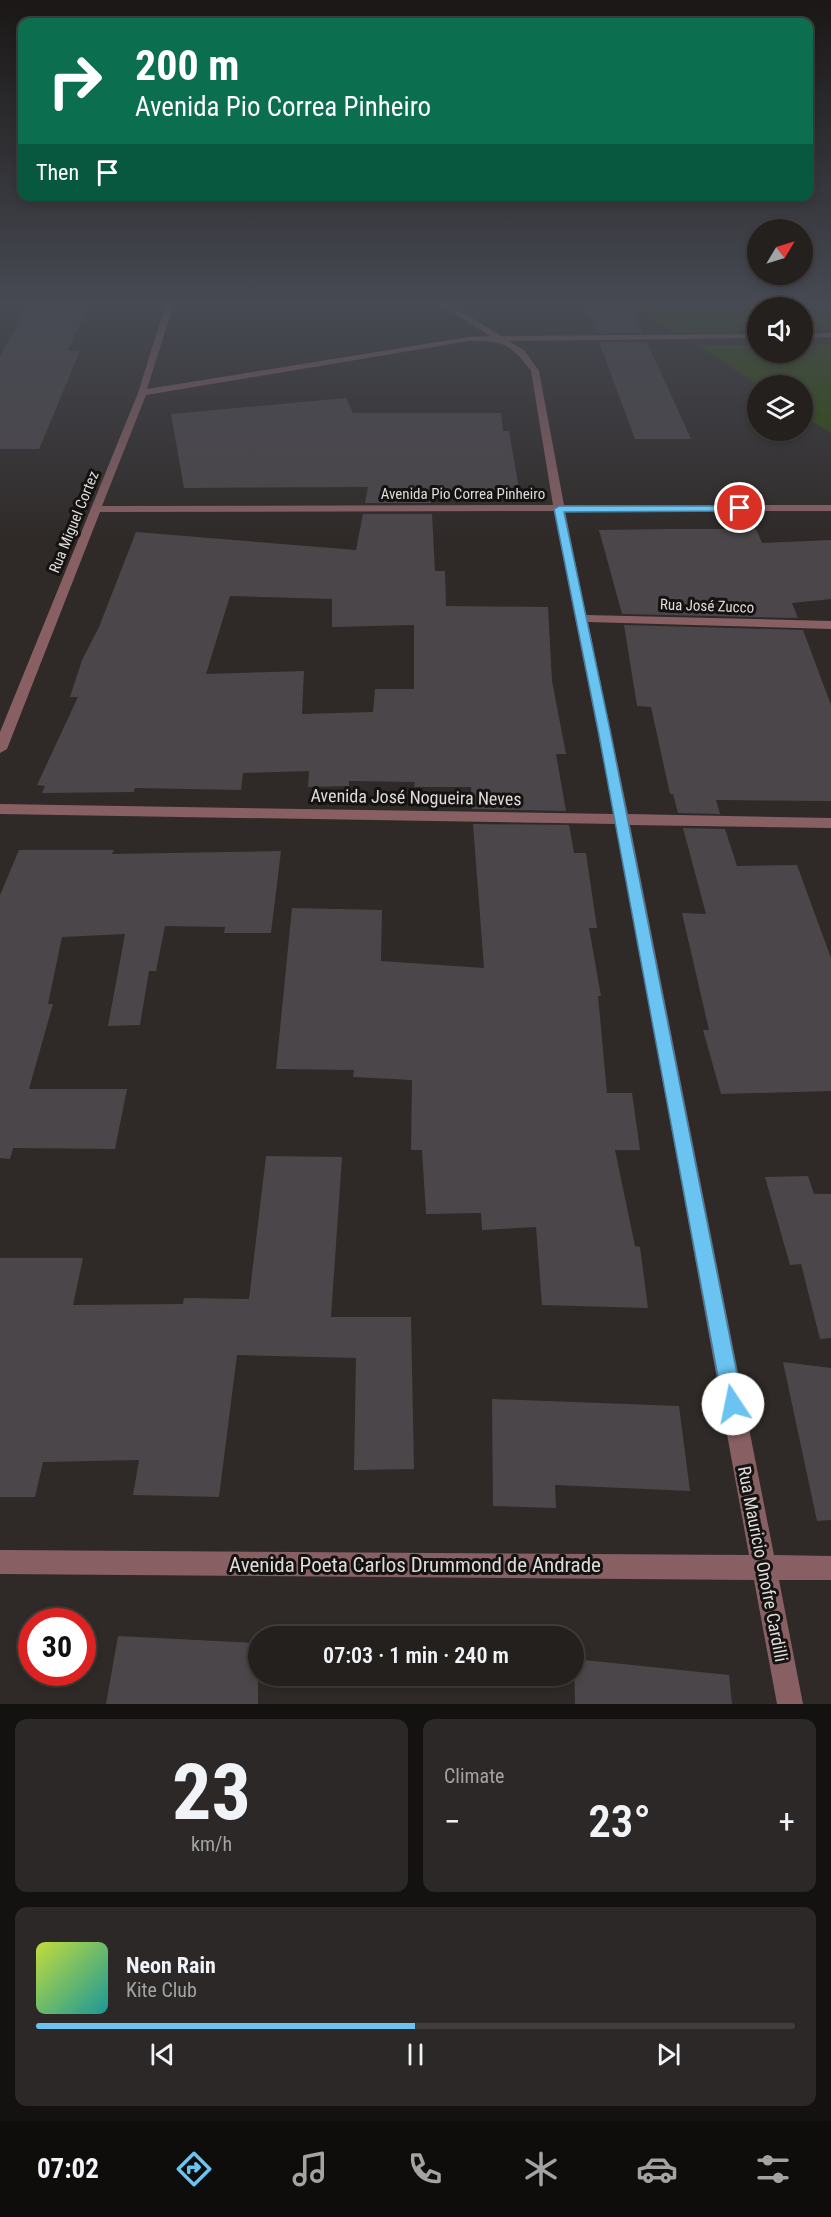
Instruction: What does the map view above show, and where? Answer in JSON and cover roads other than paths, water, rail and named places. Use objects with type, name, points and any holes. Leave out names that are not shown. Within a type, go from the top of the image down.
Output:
[{"type":"street","name":"Rua Miguel Cortez","points":[[0,748],[145,383]]},
{"type":"street","points":[[142,393],[205,383]]},
{"type":"street","name":"Rua Mauricio Onofre Cardilli","points":[[537,383],[559,509],[622,820],[790,1704]]},
{"type":"street","name":"Avenida Pio Correa Pinheiro","points":[[95,509],[831,508]]},
{"type":"street","name":"Rua José Zucco","points":[[582,618],[831,625]]},
{"type":"street","name":"Avenida José Nogueira Neves","points":[[0,809],[831,823]]},
{"type":"street","name":"Avenida Poeta Carlos Drummond de Andrade","points":[[0,1562],[831,1568]]}]
